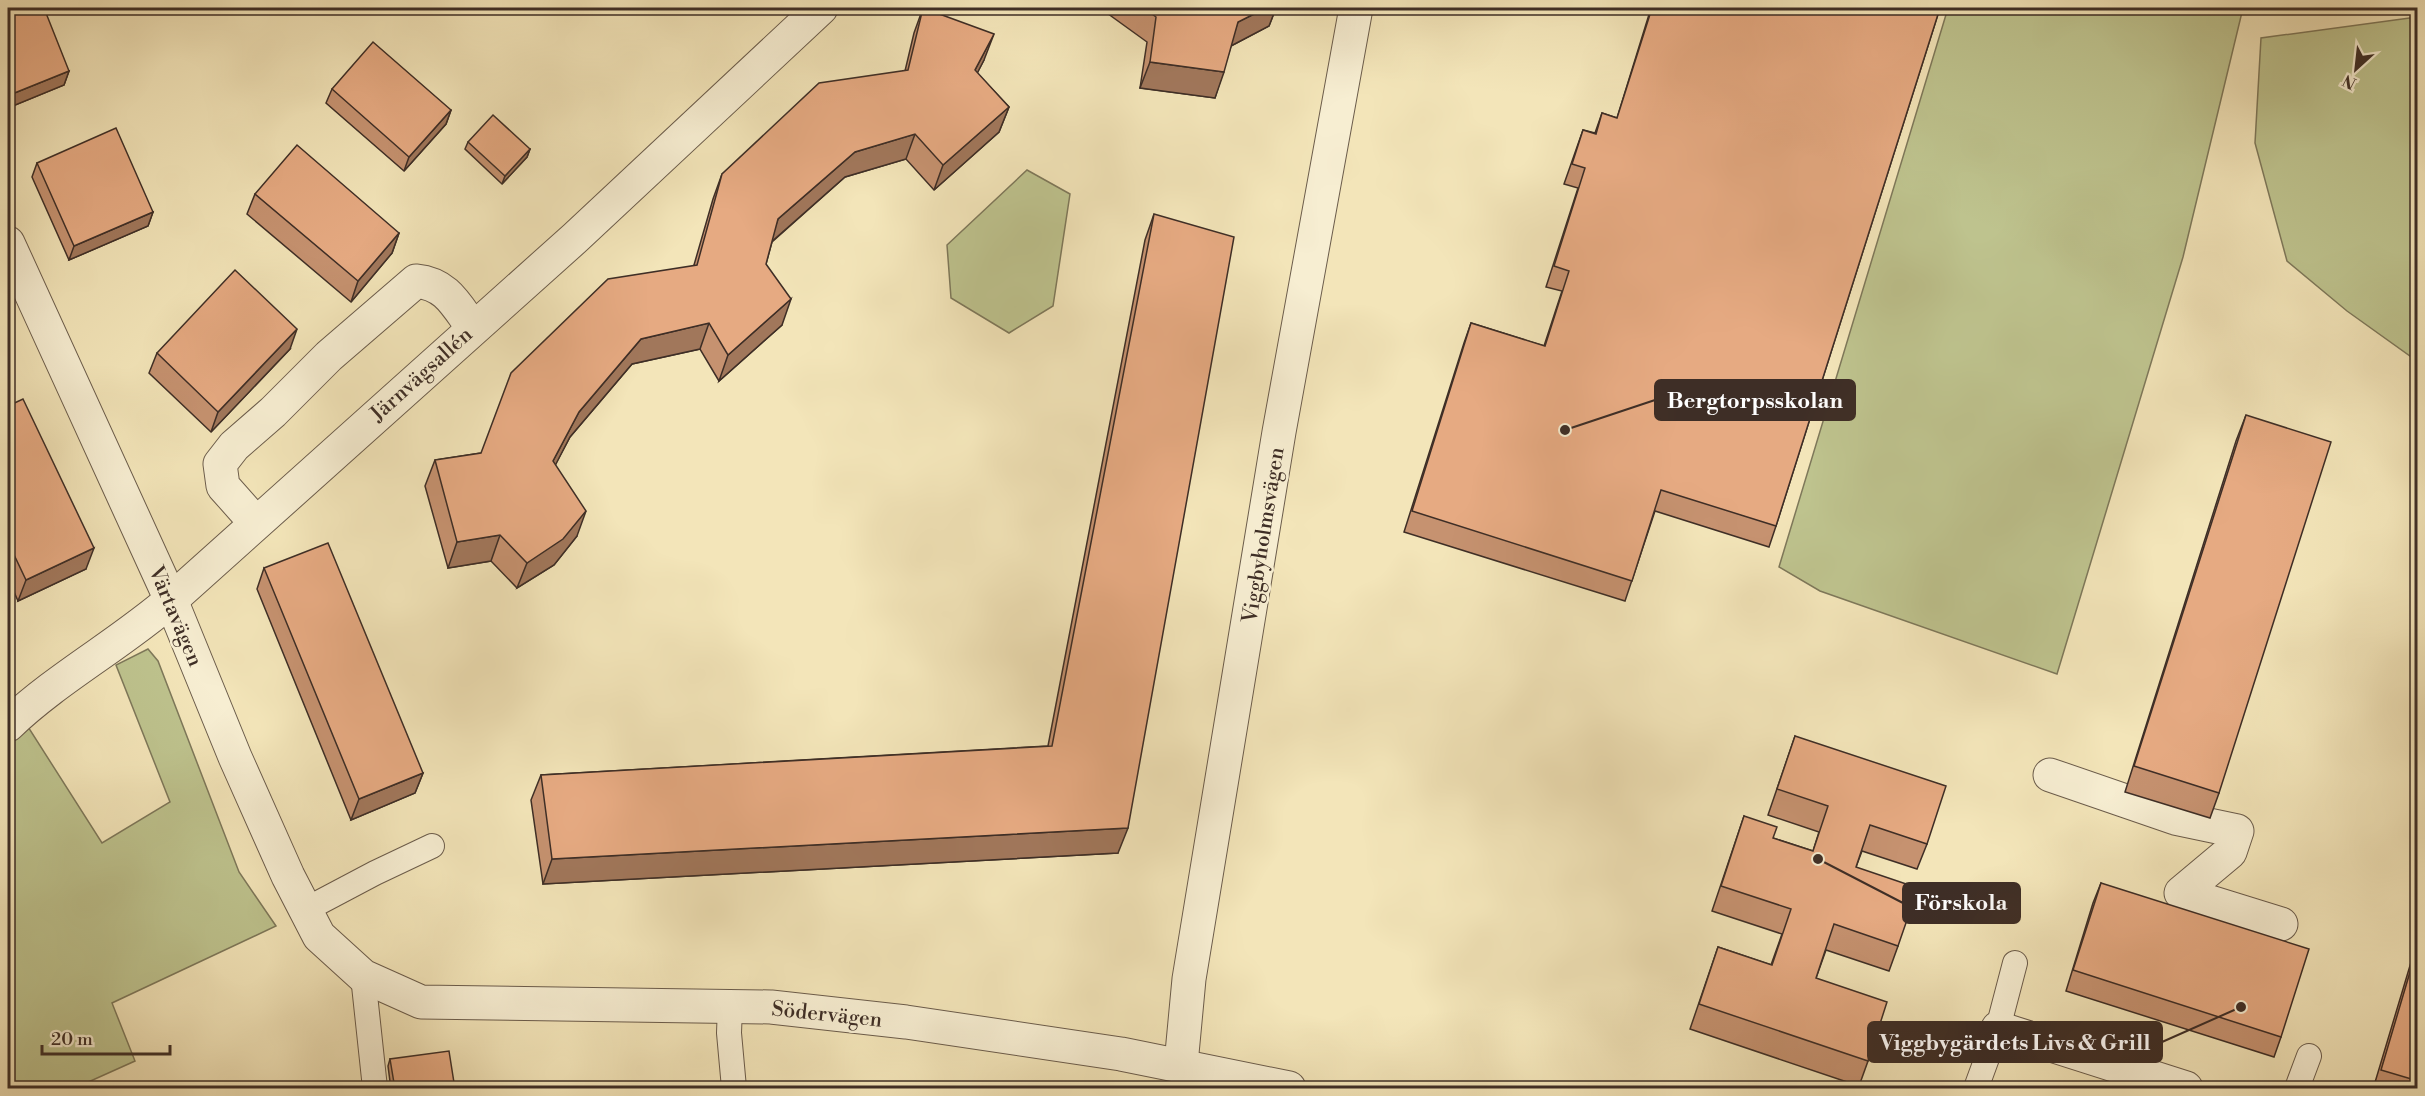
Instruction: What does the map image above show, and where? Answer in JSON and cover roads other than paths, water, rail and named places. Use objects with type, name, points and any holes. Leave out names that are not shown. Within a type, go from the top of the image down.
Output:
[{"type":"street","name":"Järnvägsallén","points":[[8,725],[34,700],[150,618],[171,600],[255,522],[575,238],[821,8]]},
{"type":"street","name":"Viggbyholmsvägen","points":[[1181,1064],[1189,979],[1279,432],[1356,8]]},
{"type":"street","name":"Värtavägen","points":[[8,243],[171,600],[235,757],[305,910],[319,936],[363,976]]},
{"type":"street","points":[[255,522],[223,486],[220,464],[234,446],[273,412],[328,356],[416,281],[433,283],[440,288],[452,299],[473,328]]},
{"type":"street","points":[[2050,775],[2175,818],[2237,831],[2230,852],[2181,893],[2281,924]]},
{"type":"street","name":"Södervägen","points":[[363,976],[421,1002],[771,1007],[906,1022],[1181,1064],[1289,1089]]},
{"type":"street","points":[[1998,1028],[2186,1089]]},
{"type":"lane","points":[[305,910],[432,846]]},
{"type":"lane","points":[[1976,1089],[1998,1028],[2015,963]]},
{"type":"lane","points":[[363,976],[375,1089]]},
{"type":"lane","points":[[730,1006],[729,1033],[734,1089]]},
{"type":"lane","points":[[2297,1089],[2309,1056]]},
{"type":"place","name":"Bergtorpsskolan","points":[[1565,430]]},
{"type":"place","name":"Förskola","points":[[1818,859]]},
{"type":"place","name":"Viggbygärdets Livs & Grill","points":[[2241,1007]]}]
